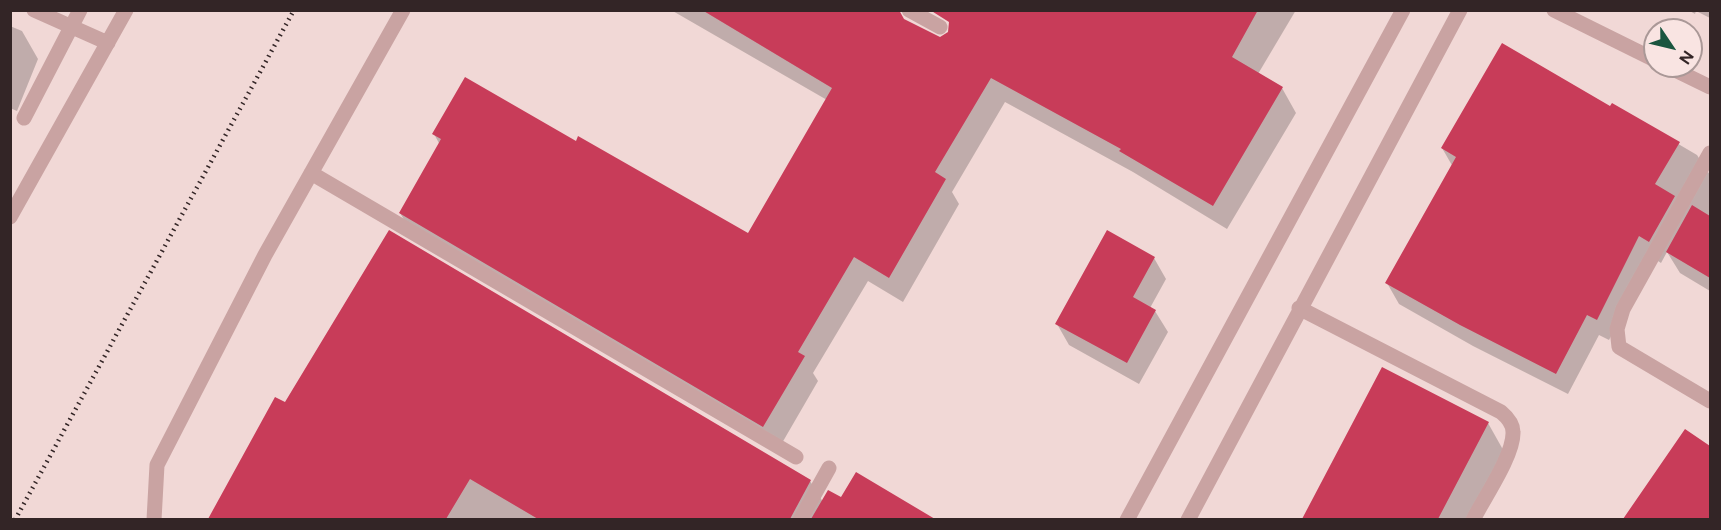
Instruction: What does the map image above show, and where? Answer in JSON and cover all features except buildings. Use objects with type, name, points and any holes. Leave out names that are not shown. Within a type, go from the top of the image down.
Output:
[{"type":"street","points":[[34,10],[108,43]]},
{"type":"street","points":[[24,118],[80,10]]},
{"type":"street","points":[[10,217],[126,10]]},
{"type":"street","points":[[154,519],[157,465],[265,255],[404,10]]},
{"type":"street","points":[[909,10],[940,27]]},
{"type":"street","points":[[1127,519],[1403,10]]},
{"type":"street","points":[[1188,519],[1460,10]]},
{"type":"street","points":[[1554,10],[1643,54]]},
{"type":"street","points":[[1692,78],[1710,87]]},
{"type":"street","points":[[1710,153],[1623,309],[1617,329],[1619,347],[1710,401]]},
{"type":"street","points":[[311,174],[796,457]]},
{"type":"street","points":[[1299,308],[1501,412],[1508,419],[1513,431],[1508,451],[1473,519]]},
{"type":"street","points":[[800,519],[829,468]]},
{"type":"railway","points":[[15,520],[294,10]]}]
